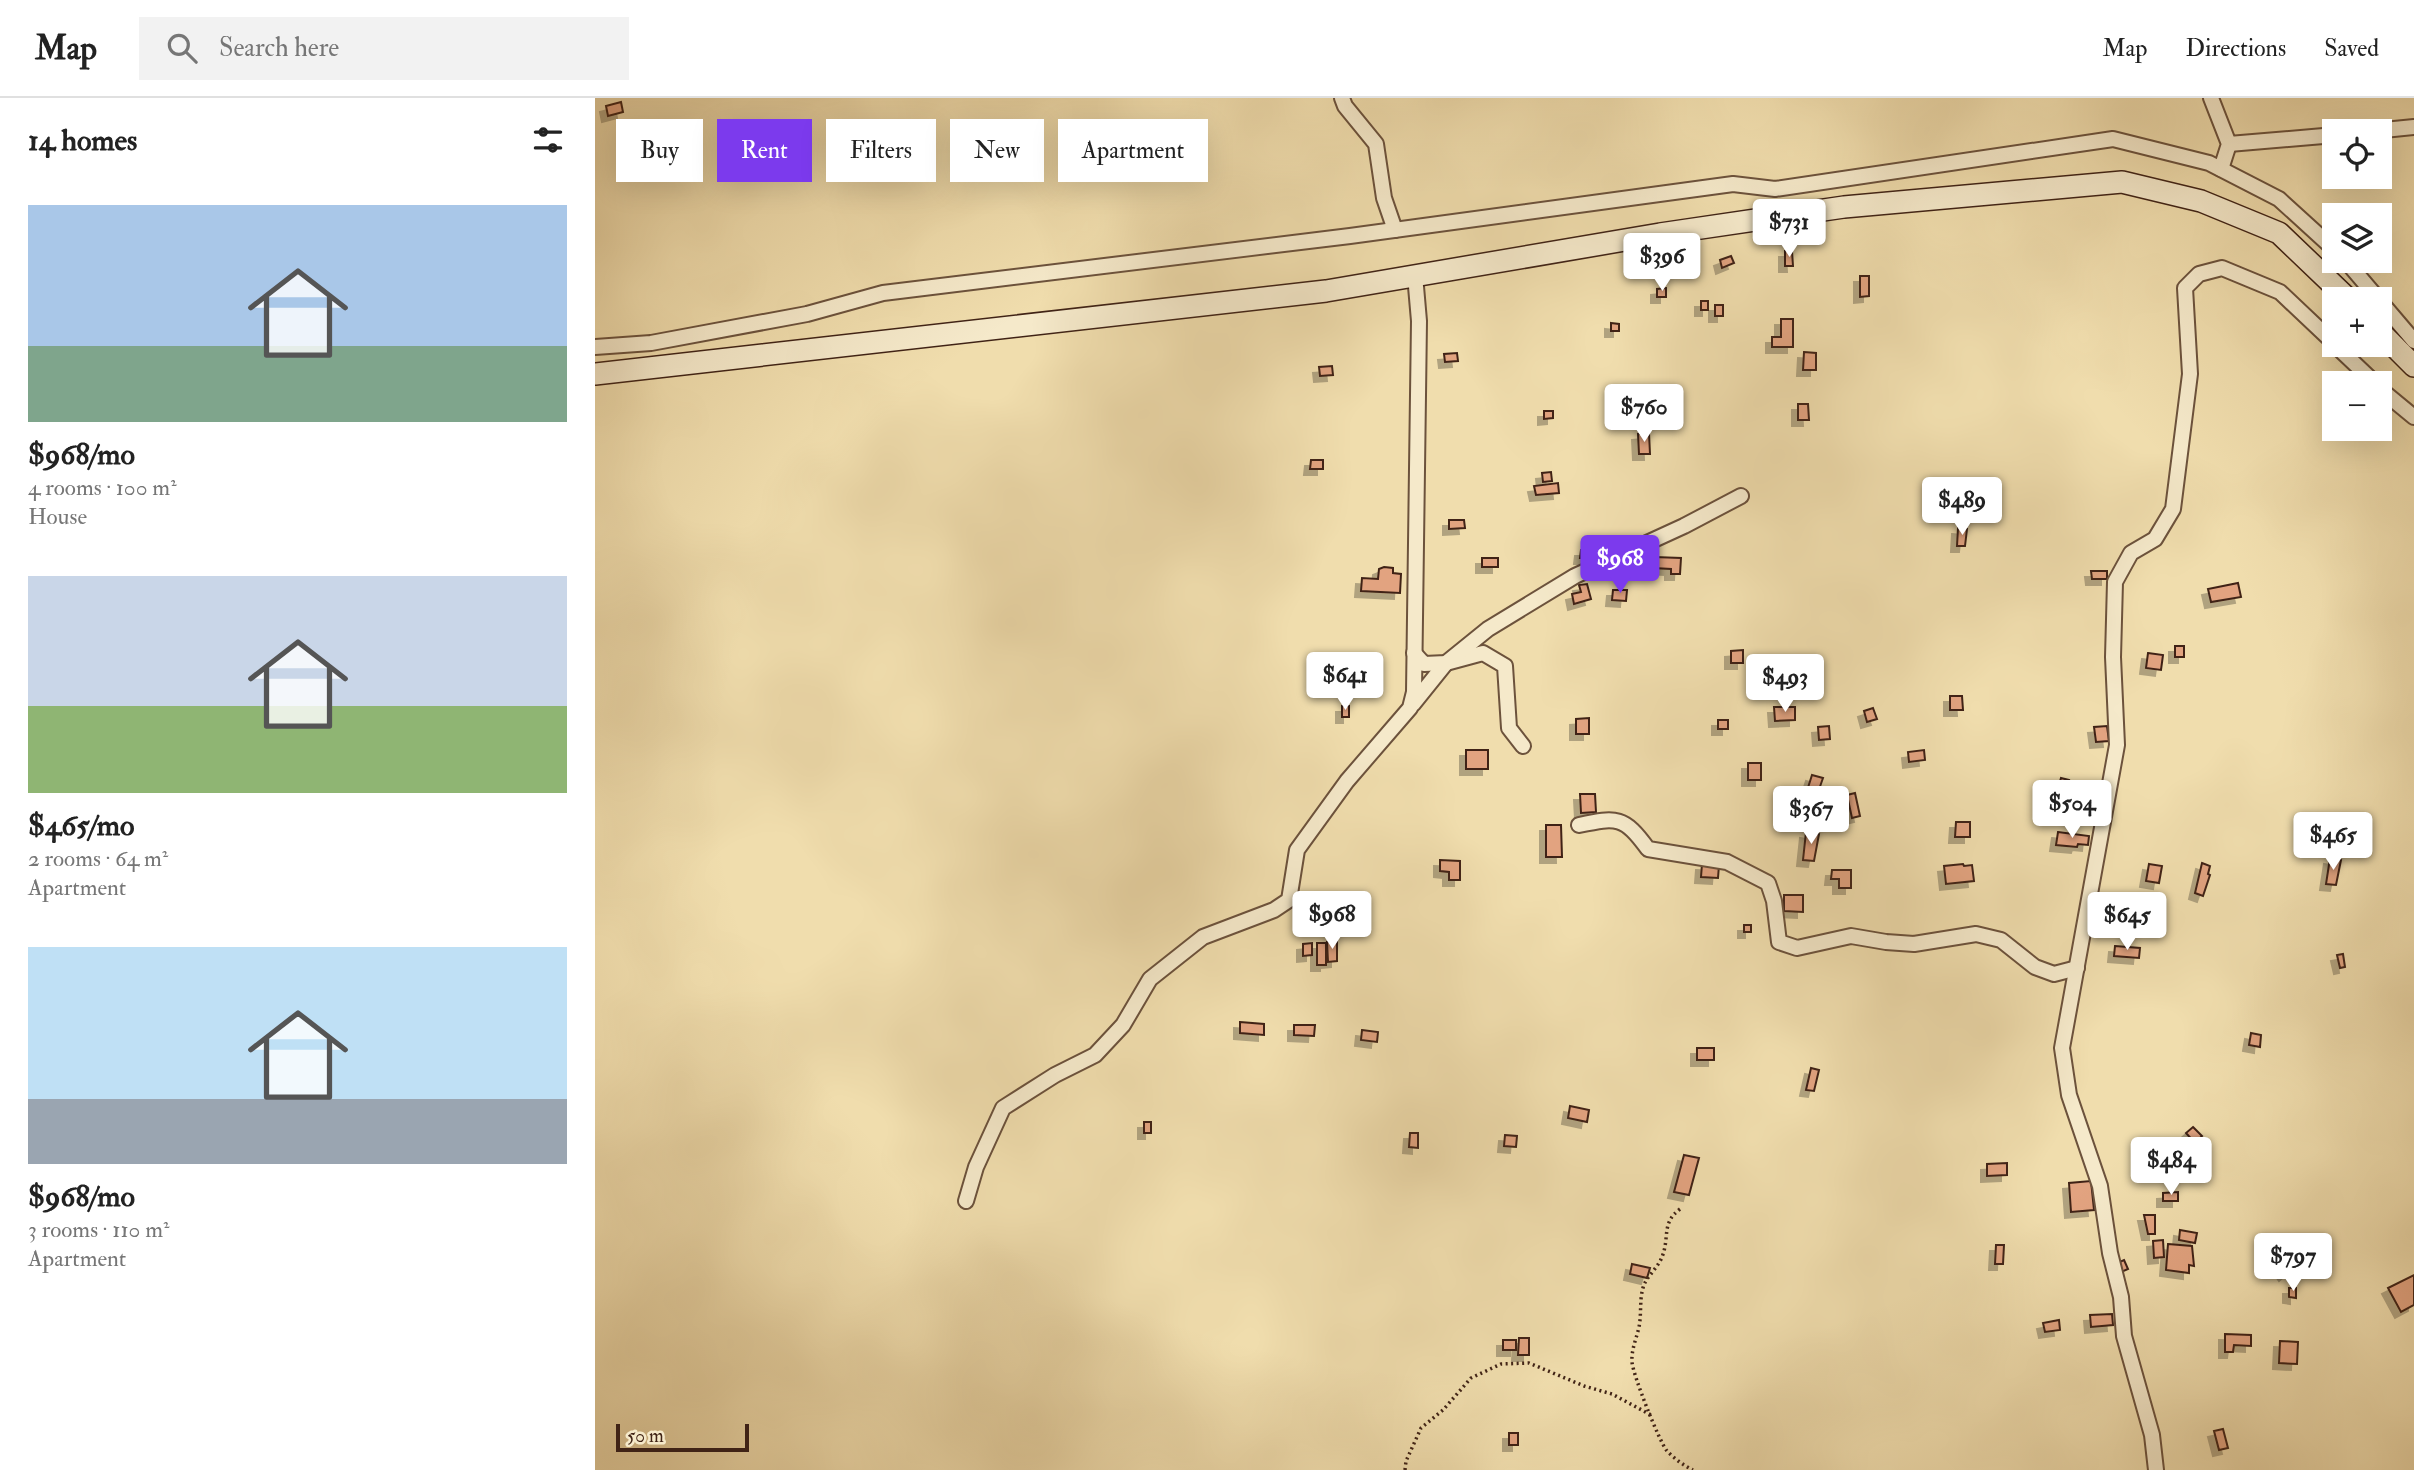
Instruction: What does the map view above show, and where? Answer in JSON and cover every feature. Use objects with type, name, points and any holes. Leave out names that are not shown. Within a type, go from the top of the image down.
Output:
[{"type":"street","points":[[1342,98],[1345,106],[1376,144],[1384,198],[1395,230]]},
{"type":"street","points":[[2211,98],[2229,144],[2221,169]]},
{"type":"street","points":[[2392,129],[2414,127]]},
{"type":"street","points":[[2229,144],[2322,136]]},
{"type":"street","points":[[595,347],[651,343],[807,314],[883,293],[1395,230],[1733,184],[1775,189],[2113,139],[2210,163],[2279,199],[2322,238]]},
{"type":"street","points":[[595,374],[1312,292],[1660,234],[1845,207],[2122,182],[2201,201],[2279,233],[2335,287]]},
{"type":"street","points":[[2156,1470],[2152,1435],[2124,1336],[2122,1297],[2110,1253],[2100,1186],[2069,1095],[2062,1048],[2117,745],[2113,657],[2115,582],[2131,553],[2155,539],[2173,509],[2190,374],[2185,288],[2199,274],[2222,268],[2280,292],[2322,332]]},
{"type":"street","points":[[2356,273],[2414,341]]},
{"type":"street","points":[[1410,708],[1414,692],[1419,321],[1415,275]]},
{"type":"street","points":[[2392,344],[2414,366]]},
{"type":"street","points":[[2348,357],[2362,371]]},
{"type":"street","points":[[2392,398],[2414,417]]},
{"type":"street","points":[[966,1201],[976,1167],[1003,1108],[1055,1075],[1095,1055],[1123,1025],[1150,979],[1203,937],[1273,910],[1289,900],[1297,850],[1347,781],[1446,663],[1488,629],[1575,576],[1684,526],[1741,496]]},
{"type":"street","points":[[1414,653],[1424,664],[1446,663],[1483,653],[1505,666],[1509,728],[1523,746]]},
{"type":"street","points":[[1579,825],[1611,818],[1633,828],[1648,849],[1727,862],[1768,883],[1774,901],[1779,942],[1797,948],[1851,936],[1886,943],[1914,944],[1976,934],[2001,940],[2035,967],[2054,974],[2077,968]]},
{"type":"path","points":[[1680,1209],[1671,1216],[1667,1224],[1662,1257],[1653,1275],[1644,1284],[1640,1323],[1631,1357],[1633,1376],[1666,1449],[1693,1470]]},
{"type":"path","points":[[1405,1470],[1406,1461],[1421,1428],[1443,1410],[1471,1378],[1501,1364],[1529,1363],[1584,1386],[1612,1394],[1651,1415]]},
{"type":"building","points":[[621,102],[623,112],[608,116],[606,106]]},
{"type":"building","points":[[1785,251],[1792,251],[1793,266],[1785,266]]},
{"type":"building","points":[[1731,256],[1734,263],[1722,268],[1720,260]]},
{"type":"building","points":[[1860,276],[1869,276],[1869,296],[1860,297]]},
{"type":"building","points":[[1666,288],[1666,297],[1657,297],[1657,289]]},
{"type":"building","points":[[1701,301],[1708,301],[1708,310],[1701,310]]},
{"type":"building","points":[[1715,305],[1723,305],[1723,316],[1715,316]]},
{"type":"building","points":[[1781,319],[1793,319],[1793,347],[1772,347],[1772,337],[1781,337]]},
{"type":"building","points":[[1611,323],[1619,324],[1619,331],[1611,331]]},
{"type":"building","points":[[1804,352],[1816,353],[1816,370],[1803,370]]},
{"type":"building","points":[[1457,353],[1458,361],[1445,362],[1444,354]]},
{"type":"building","points":[[1332,366],[1333,375],[1320,376],[1319,367]]},
{"type":"building","points":[[1798,404],[1808,404],[1809,420],[1798,420]]},
{"type":"building","points":[[1544,411],[1553,411],[1553,418],[1544,419]]},
{"type":"building","points":[[1649,433],[1650,454],[1639,454],[1638,434]]},
{"type":"building","points":[[1311,460],[1323,460],[1323,469],[1310,469]]},
{"type":"building","points":[[1551,472],[1552,481],[1543,482],[1542,473]]},
{"type":"building","points":[[1558,483],[1559,493],[1536,495],[1534,486]]},
{"type":"building","points":[[1449,520],[1464,520],[1465,528],[1449,529]]},
{"type":"building","points":[[1958,528],[1967,529],[1965,546],[1957,546]]},
{"type":"building","points":[[1589,539],[1597,539],[1597,558],[1580,558],[1581,550],[1589,550]]},
{"type":"building","points":[[1654,557],[1681,558],[1680,574],[1671,574],[1671,569],[1653,568]]},
{"type":"building","points":[[1482,558],[1498,558],[1498,567],[1482,567]]},
{"type":"building","points":[[1393,568],[1393,573],[1401,574],[1400,593],[1361,591],[1362,578],[1378,579],[1379,569]]},
{"type":"building","points":[[2091,571],[2107,571],[2107,579],[2092,579]]},
{"type":"building","points":[[2238,583],[2241,597],[2211,602],[2208,589]]},
{"type":"building","points":[[1587,584],[1591,599],[1574,604],[1572,594],[1581,592],[1579,585]]},
{"type":"building","points":[[1613,590],[1627,590],[1626,601],[1612,600]]},
{"type":"building","points":[[2175,646],[2184,646],[2184,657],[2175,657]]},
{"type":"building","points":[[1743,650],[1743,663],[1731,663],[1731,651]]},
{"type":"building","points":[[2148,653],[2163,655],[2161,670],[2146,668]]},
{"type":"building","points":[[1950,696],[1962,696],[1963,710],[1950,710]]},
{"type":"building","points":[[1342,706],[1349,706],[1349,717],[1342,717]]},
{"type":"building","points":[[1774,707],[1795,707],[1795,720],[1775,721]]},
{"type":"building","points":[[1873,708],[1877,719],[1867,722],[1864,711]]},
{"type":"building","points":[[1589,718],[1589,734],[1576,734],[1576,719]]},
{"type":"building","points":[[1718,720],[1728,720],[1728,729],[1718,729]]},
{"type":"building","points":[[1829,726],[1830,739],[1819,740],[1818,727]]},
{"type":"building","points":[[2107,726],[2109,741],[2096,742],[2094,727]]},
{"type":"building","points":[[1466,750],[1488,750],[1488,769],[1466,769]]},
{"type":"building","points":[[1924,750],[1925,760],[1909,762],[1908,752]]},
{"type":"building","points":[[1748,763],[1761,763],[1761,780],[1748,780]]},
{"type":"building","points":[[1812,775],[1823,778],[1816,798],[1806,794]]},
{"type":"building","points":[[2061,778],[2069,780],[2064,797],[2056,795]]},
{"type":"building","points":[[1855,793],[1860,816],[1852,818],[1847,795]]},
{"type":"building","points":[[1580,794],[1595,794],[1596,812],[1581,813]]},
{"type":"building","points":[[1956,822],[1970,822],[1970,837],[1955,837]]},
{"type":"building","points":[[1546,825],[1561,825],[1562,857],[1546,857]]},
{"type":"building","points":[[1806,832],[1819,834],[1814,861],[1803,860]]},
{"type":"building","points":[[2058,832],[2089,836],[2088,845],[2056,845]]},
{"type":"building","points":[[2330,858],[2341,860],[2336,885],[2326,884]]},
{"type":"building","points":[[1440,860],[1460,861],[1460,880],[1449,880],[1449,872],[1440,871]]},
{"type":"building","points":[[2202,863],[2210,866],[2203,896],[2195,893]]},
{"type":"building","points":[[1702,864],[1719,865],[1718,878],[1701,877]]},
{"type":"building","points":[[2149,864],[2162,866],[2159,883],[2146,881]]},
{"type":"building","points":[[1972,865],[1974,881],[1946,884],[1944,866]]},
{"type":"building","points":[[1832,870],[1851,870],[1851,888],[1839,888],[1839,879],[1831,879]]},
{"type":"building","points":[[1784,895],[1803,895],[1803,912],[1784,911]]},
{"type":"building","points":[[1744,925],[1751,925],[1751,932],[1744,932]]},
{"type":"building","points":[[1337,941],[1337,961],[1328,962],[1327,942]]},
{"type":"building","points":[[1312,943],[1312,955],[1303,956],[1303,944]]},
{"type":"building","points":[[1317,943],[1326,943],[1326,965],[1317,965]]},
{"type":"building","points":[[2115,946],[2140,948],[2139,958],[2114,956]]},
{"type":"building","points":[[2343,954],[2345,967],[2340,968],[2337,955]]},
{"type":"building","points":[[1240,1022],[1264,1024],[1264,1035],[1240,1033]]},
{"type":"building","points":[[1294,1025],[1315,1025],[1314,1036],[1294,1035]]},
{"type":"building","points":[[1362,1030],[1378,1032],[1377,1042],[1361,1040]]},
{"type":"building","points":[[2251,1033],[2261,1035],[2260,1047],[2249,1045]]},
{"type":"building","points":[[1697,1048],[1714,1048],[1714,1060],[1697,1060]]},
{"type":"building","points":[[1811,1068],[1819,1070],[1814,1091],[1806,1090]]},
{"type":"building","points":[[1570,1106],[1589,1110],[1587,1122],[1568,1118]]},
{"type":"building","points":[[1144,1122],[1151,1122],[1151,1133],[1144,1133]]},
{"type":"building","points":[[2193,1127],[2202,1136],[2195,1143],[2186,1133]]},
{"type":"building","points":[[1410,1133],[1418,1133],[1418,1148],[1409,1147]]},
{"type":"building","points":[[1505,1135],[1517,1136],[1516,1147],[1504,1146]]},
{"type":"building","points":[[1684,1155],[1699,1158],[1689,1195],[1674,1192]]},
{"type":"building","points":[[2007,1163],[2007,1175],[1987,1176],[1987,1164]]},
{"type":"building","points":[[2091,1181],[2094,1210],[2071,1212],[2069,1183]]},
{"type":"building","points":[[2178,1192],[2178,1201],[2163,1201],[2163,1193]]},
{"type":"building","points":[[2144,1215],[2155,1215],[2155,1234],[2148,1234]]},
{"type":"building","points":[[2180,1230],[2197,1233],[2195,1243],[2179,1240]]},
{"type":"building","points":[[2163,1240],[2164,1257],[2154,1258],[2153,1241]]},
{"type":"building","points":[[2168,1244],[2192,1246],[2194,1266],[2189,1265],[2189,1273],[2166,1270]]},
{"type":"building","points":[[1996,1245],[2004,1245],[2003,1264],[1995,1264]]},
{"type":"building","points":[[2124,1260],[2128,1269],[2119,1273],[2115,1264]]},
{"type":"building","points":[[2287,1262],[2293,1268],[2285,1275],[2280,1268]]},
{"type":"building","points":[[1632,1264],[1650,1268],[1647,1278],[1630,1274]]},
{"type":"building","points":[[2414,1275],[2414,1305],[2401,1312],[2388,1288]]},
{"type":"building","points":[[2289,1288],[2296,1288],[2296,1298],[2289,1297]]},
{"type":"building","points":[[2112,1314],[2113,1325],[2091,1327],[2090,1315]]},
{"type":"building","points":[[2059,1320],[2060,1330],[2045,1332],[2043,1323]]},
{"type":"building","points":[[2225,1334],[2251,1335],[2251,1346],[2234,1345],[2233,1352],[2225,1352]]},
{"type":"building","points":[[1519,1338],[1529,1338],[1529,1355],[1518,1355]]},
{"type":"building","points":[[1503,1340],[1516,1340],[1516,1350],[1503,1350]]},
{"type":"building","points":[[2280,1341],[2298,1342],[2297,1364],[2279,1363]]},
{"type":"building","points":[[2223,1429],[2228,1448],[2219,1450],[2214,1431]]},
{"type":"building","points":[[1509,1433],[1518,1433],[1518,1445],[1509,1445]]}]
